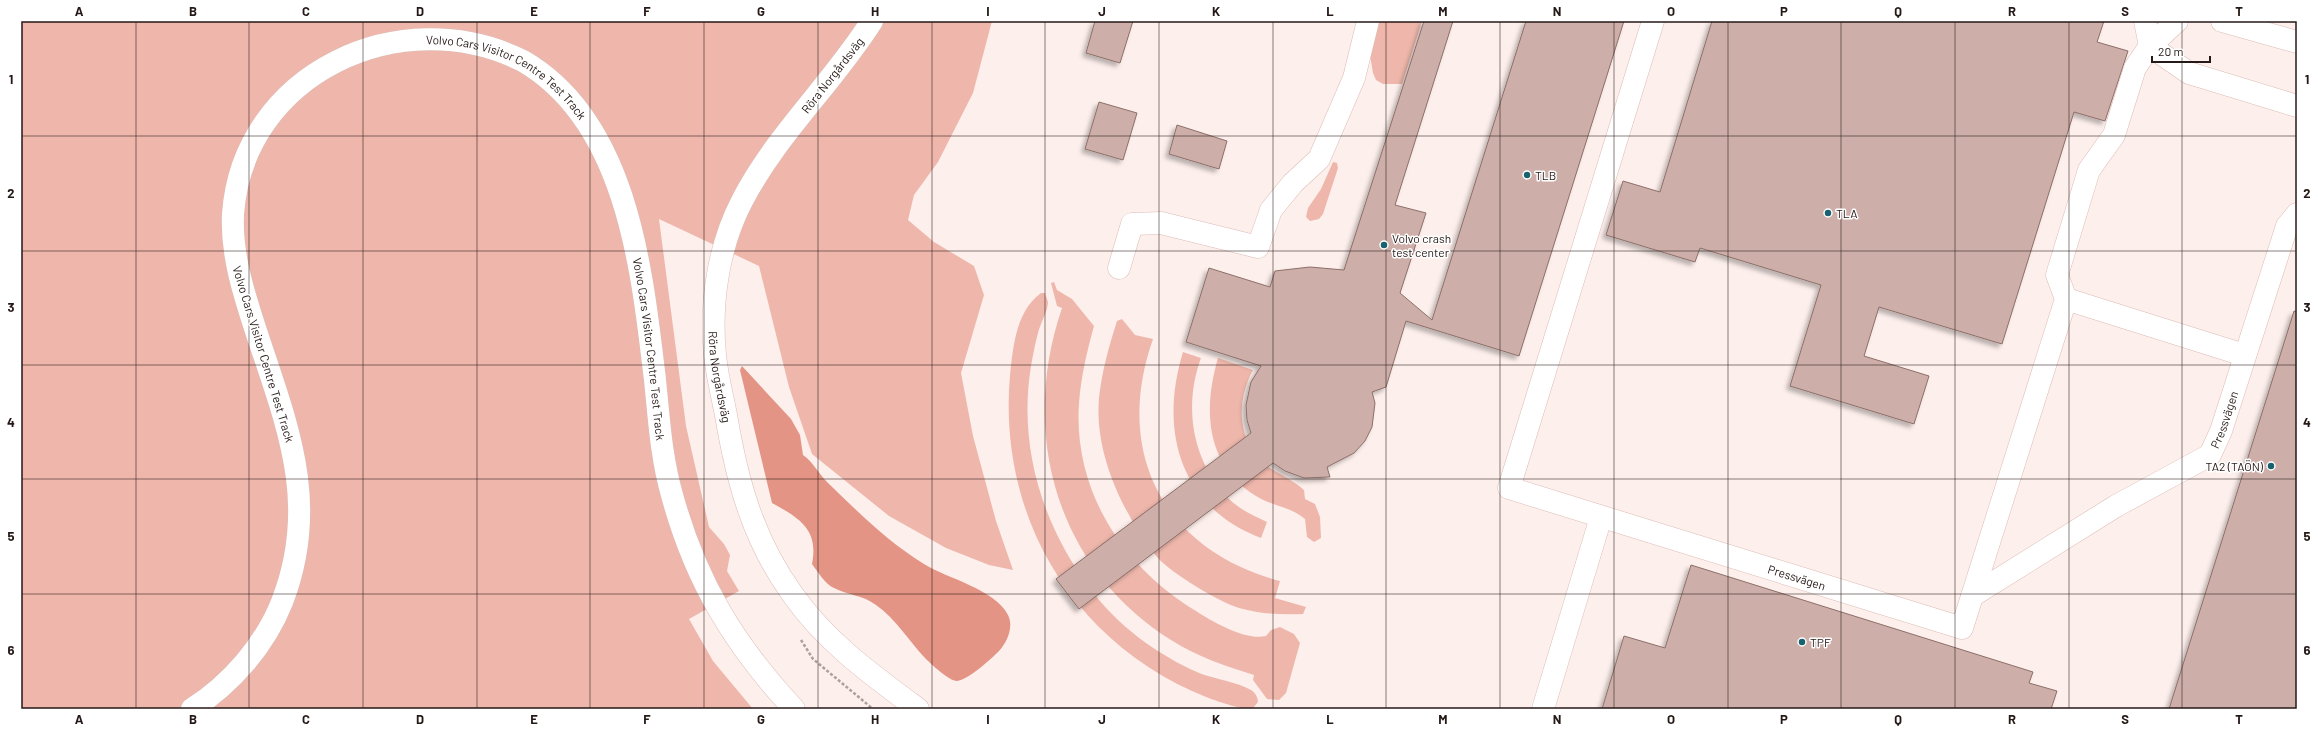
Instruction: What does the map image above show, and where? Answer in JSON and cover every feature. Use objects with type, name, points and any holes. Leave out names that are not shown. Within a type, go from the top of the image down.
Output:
[{"type":"street","name":"Röra Norgårdsväg","points":[[872,21],[858,43],[764,163],[741,202],[720,264],[715,311],[715,354],[738,477],[746,504],[766,553],[794,596],[828,636],[854,661],[918,709]]},
{"type":"street","points":[[1119,268],[1132,224],[1161,223],[1258,247],[1271,210],[1292,183],[1320,159],[1354,78],[1368,21]]},
{"type":"street","name":"Pressvägen","points":[[1653,21],[1509,488],[1962,628],[2066,299]]},
{"type":"street","points":[[2144,21],[2150,46],[2189,73],[2297,106]]},
{"type":"street","points":[[2177,21],[2150,46],[2135,68],[2114,135],[2089,170],[2057,275],[2066,299],[2244,355]]},
{"type":"street","points":[[2222,21],[2297,42]]},
{"type":"street","name":"Volvo Cars Visitor Centre Test Track","points":[[192,709],[230,678],[248,658],[272,624],[279,609],[292,570],[300,527],[300,491],[294,455],[246,298],[234,249],[233,217],[242,169],[250,149],[268,117],[287,94],[310,73],[340,55],[369,43],[400,36],[424,34],[473,41],[501,50],[523,61],[563,91],[582,113],[600,142],[627,214],[644,298],[664,462],[670,490],[686,542],[698,571],[739,644],[769,683],[794,709]]},
{"type":"street","name":"Pressvägen","points":[[1972,596],[2116,506],[2210,455],[2220,431],[2287,226],[2297,214]]},
{"type":"street","points":[[1543,709],[1601,517]]},
{"type":"path","points":[[799,635],[813,659],[873,709]]},
{"type":"shaded area","points":[[21,21],[992,21],[973,93],[938,162],[914,195],[908,220],[934,242],[974,266],[984,295],[961,373],[973,436],[996,521],[1013,570],[989,565],[946,548],[889,516],[812,454],[789,387],[759,266],[659,219],[686,426],[709,527],[724,544],[730,555],[727,571],[739,591],[689,619],[713,661],[753,709],[21,709]]},
{"type":"shaded area","points":[[1375,21],[1422,21],[1402,84],[1383,84],[1376,80],[1373,73],[1368,43]]},
{"type":"shaded area","points":[[1333,162],[1337,163],[1338,168],[1323,214],[1319,219],[1310,221],[1306,217],[1308,208],[1321,189]]},
{"type":"shaded area","points":[[1054,282],[1057,290],[1072,299],[1094,326],[1081,384],[1079,403],[1079,435],[1084,466],[1094,496],[1108,524],[1125,549],[1146,572],[1170,593],[1203,615],[1230,630],[1249,636],[1266,636],[1271,630],[1280,627],[1294,634],[1300,643],[1286,693],[1279,700],[1267,699],[1253,680],[1254,675],[1190,651],[1171,640],[1132,610],[1099,575],[1075,536],[1057,494],[1047,449],[1045,402],[1050,355],[1062,308],[1057,306],[1051,283]]},
{"type":"shaded area","points":[[1041,293],[1045,293],[1048,306],[1038,333],[1031,366],[1028,396],[1028,426],[1031,455],[1038,483],[1047,511],[1059,538],[1073,564],[1100,602],[1125,626],[1153,648],[1184,666],[1199,673],[1251,690],[1258,700],[1253,708],[1231,706],[1205,697],[1148,667],[1109,637],[1076,602],[1050,563],[1029,520],[1016,474],[1009,425],[1010,375],[1017,330],[1026,309]]},
{"type":"shaded area","points":[[1122,319],[1135,335],[1153,339],[1142,381],[1140,420],[1145,457],[1158,491],[1178,521],[1205,546],[1239,566],[1280,581],[1275,598],[1306,607],[1303,614],[1271,614],[1255,612],[1230,605],[1220,600],[1184,579],[1164,564],[1157,557],[1133,522],[1122,503],[1106,462],[1101,440],[1099,419],[1099,398],[1106,359],[1117,321]]},
{"type":"shaded area","points":[[1183,352],[1201,358],[1196,377],[1192,414],[1194,433],[1199,451],[1207,469],[1217,485],[1230,500],[1243,510],[1267,522],[1261,538],[1233,524],[1211,507],[1194,486],[1182,463],[1176,437],[1174,410],[1176,381]]},
{"type":"shaded area","points":[[1218,358],[1253,370],[1244,394],[1242,406],[1244,430],[1248,442],[1254,453],[1263,463],[1299,486],[1304,490],[1305,499],[1315,504],[1320,517],[1321,538],[1314,542],[1307,537],[1305,519],[1294,512],[1256,496],[1239,483],[1226,469],[1212,434],[1210,416],[1210,397]]},
{"type":"shaded area","points":[[742,366],[791,419],[800,435],[803,455],[810,461],[827,482],[861,515],[885,536],[924,564],[982,591],[1002,606],[1010,620],[1009,634],[999,651],[979,669],[962,680],[957,681],[949,678],[925,658],[896,623],[883,611],[866,599],[834,588],[822,578],[812,564],[813,552],[810,533],[805,526],[791,514],[772,503],[740,370]]},
{"type":"building","points":[[1095,21],[1133,21],[1120,63],[1086,53]]},
{"type":"building","points":[[1424,21],[1453,21],[1395,205],[1426,213],[1400,293],[1432,320],[1526,21],[1624,21],[1519,356],[1406,321],[1386,387],[1372,392],[1375,403],[1372,427],[1365,441],[1354,453],[1327,467],[1330,477],[1304,478],[1285,471],[1273,463],[1079,609],[1056,579],[1251,433],[1247,420],[1246,405],[1251,382],[1261,366],[1186,342],[1209,268],[1270,287],[1275,271],[1310,267],[1344,270]]},
{"type":"building","name":"TLA","points":[[1712,21],[2104,21],[2097,42],[2128,51],[2105,121],[2074,112],[2002,344],[1879,307],[1864,356],[1929,376],[1914,424],[1790,386],[1821,285],[1700,248],[1695,262],[1606,235],[1623,181],[1660,192]]},
{"type":"building","points":[[1099,102],[1137,113],[1123,160],[1085,149]]},
{"type":"building","points":[[1177,125],[1227,141],[1219,169],[1169,154]]},
{"type":"building","name":"TA2 (TAÖN)","points":[[2294,311],[2297,312],[2297,709],[2169,709]]},
{"type":"building","name":"TPF","points":[[1691,565],[2033,672],[2029,683],[2057,691],[2051,709],[1602,709],[1624,636],[1665,648]]},
{"type":"place","name":"TLB","points":[[1527,175]]},
{"type":"place","name":"TLA","points":[[1828,213]]},
{"type":"place","name":"Volvo crash test center","points":[[1384,245]]},
{"type":"place","name":"TA2 (TAÖN)","points":[[2271,466]]},
{"type":"place","name":"TPF","points":[[1802,642]]}]
